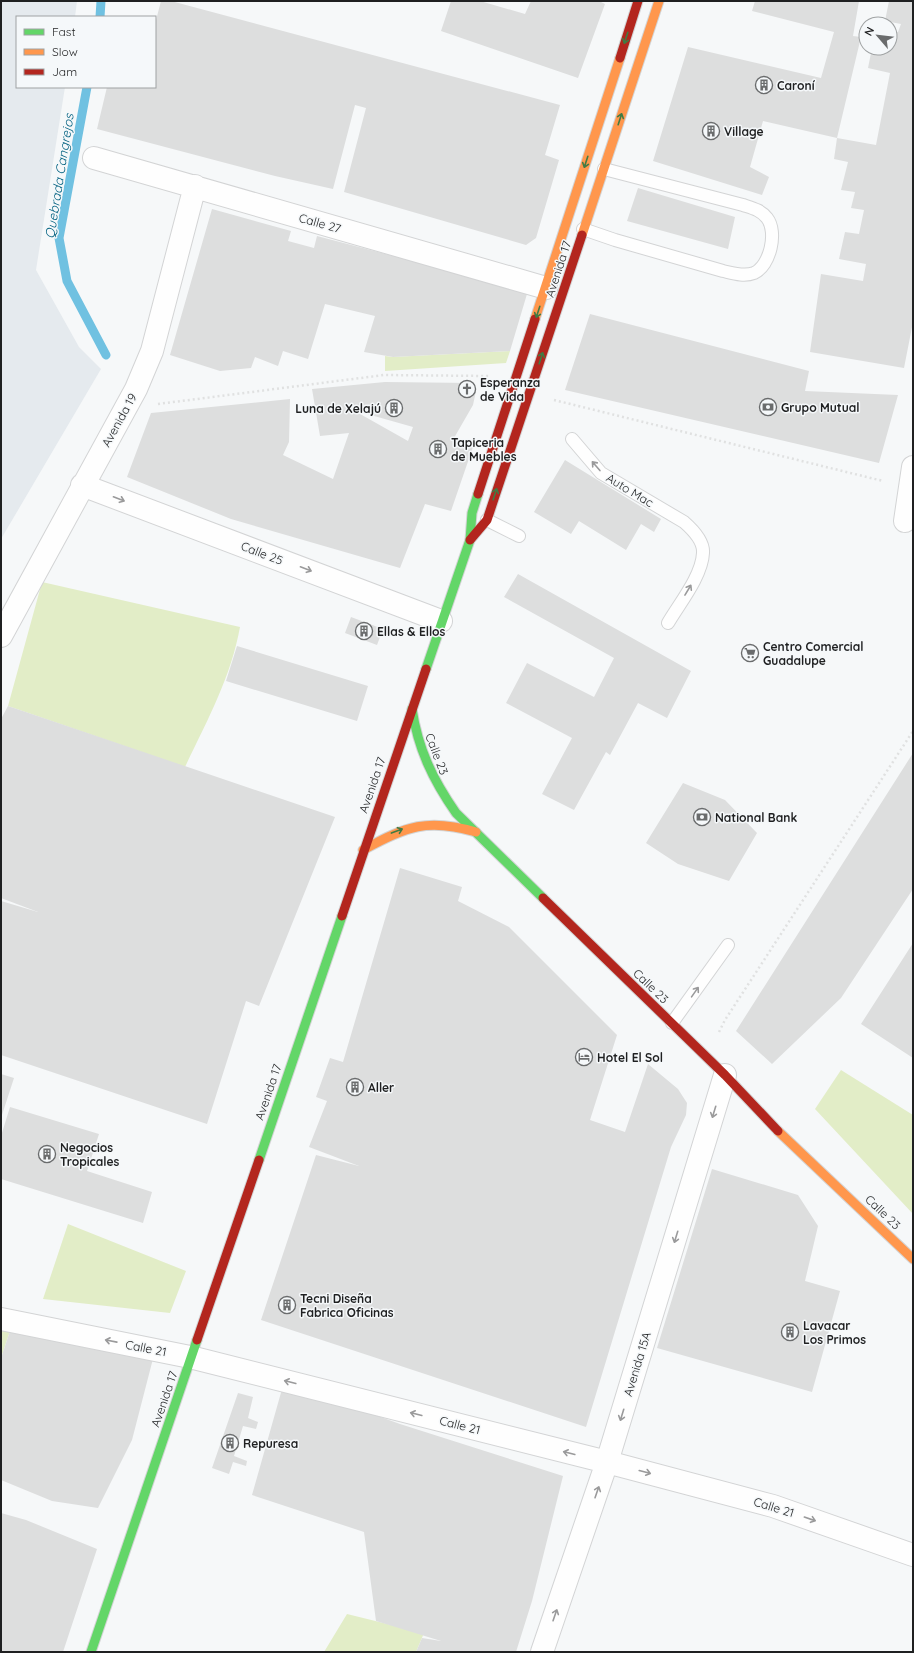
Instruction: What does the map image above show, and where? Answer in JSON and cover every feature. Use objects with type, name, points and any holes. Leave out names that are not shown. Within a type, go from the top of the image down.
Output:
[{"type":"main road","name":"Avenida 17","points":[[91,1652],[190,1357],[470,540],[472,513],[513,391],[638,1]]},
{"type":"main road","name":"Avenida 17","points":[[470,540],[487,520],[659,1]]},
{"type":"main road","name":"Calle 23","points":[[412,706],[415,730],[428,772],[439,791],[456,813],[707,1057],[760,1113],[913,1259]]},
{"type":"main road","points":[[363,850],[392,833],[420,826],[443,824],[477,832]]},
{"type":"street","name":"Calle 27","points":[[94,158],[196,186],[546,288]]},
{"type":"street","name":"Avenida 19","points":[[1,636],[82,485],[136,389],[152,351],[196,186]]},
{"type":"street","points":[[905,521],[913,467]]},
{"type":"street","name":"Calle 25","points":[[82,485],[441,621]]},
{"type":"street","name":"Avenida 15A","points":[[542,1652],[607,1462],[725,1075]]},
{"type":"street","name":"Calle 21","points":[[1,1319],[190,1357],[607,1462],[774,1506],[913,1555]]},
{"type":"lane","points":[[583,229],[622,242],[741,275],[754,273],[764,263],[771,248],[772,231],[768,218],[758,210],[604,169]]},
{"type":"lane","name":"Auto Mac","points":[[572,439],[602,473],[676,518],[692,530],[701,543],[704,553],[697,575],[668,623]]},
{"type":"lane","points":[[487,520],[519,536]]},
{"type":"lane","points":[[672,1023],[728,945]]},
{"type":"path","points":[[154,405],[384,375],[504,376],[513,391]]},
{"type":"path","points":[[529,395],[909,488]]},
{"type":"path","points":[[707,1057],[725,1020],[913,731]]},
{"type":"shaded area","points":[[1,1],[77,1],[75,16],[16,16],[16,88],[65,88],[36,270],[79,347],[101,369],[1,539]]},
{"type":"green space","points":[[510,351],[506,363],[385,371],[385,356],[393,357]]},
{"type":"green space","points":[[42,582],[240,627],[231,664],[210,716],[185,767],[8,706]]},
{"type":"green space","points":[[841,1070],[913,1115],[913,1214],[815,1109]]},
{"type":"green space","points":[[68,1224],[186,1271],[170,1313],[43,1299]]},
{"type":"green space","points":[[1,1330],[10,1331],[1,1358]]},
{"type":"green space","points":[[347,1614],[424,1633],[416,1652],[324,1652]]},
{"type":"building","points":[[161,1],[171,1],[560,105],[545,155],[559,160],[536,238],[526,245],[344,192],[366,108],[355,105],[333,189],[275,176],[97,129],[107,88],[156,88],[156,20]]},
{"type":"building","points":[[451,1],[480,1],[525,14],[531,1],[599,1],[605,4],[578,78],[441,31]]},
{"type":"building","points":[[755,1],[859,1],[853,36],[858,37],[858,50],[837,138],[763,121],[750,167],[769,177],[762,195],[653,161],[688,47],[821,78],[834,32],[752,11]]},
{"type":"building","points":[[889,1],[913,1],[913,322],[904,368],[810,352],[821,274],[863,281],[866,264],[839,259],[845,232],[859,234],[864,210],[851,208],[855,192],[841,190],[848,162],[834,159],[837,138],[876,145],[890,73],[868,68],[870,56],[898,56],[898,32],[901,24],[898,23],[898,16],[886,16]]},
{"type":"building","points":[[638,188],[735,217],[728,249],[627,221]]},
{"type":"building","points":[[212,209],[291,231],[288,241],[314,248],[317,236],[420,263],[527,294],[510,351],[393,357],[364,352],[375,316],[325,304],[308,359],[283,351],[278,366],[255,357],[251,368],[220,371],[170,355]]},
{"type":"building","points":[[590,314],[809,371],[805,391],[898,395],[879,463],[565,390]]},
{"type":"building","points":[[385,382],[472,383],[476,391],[473,405],[454,438],[474,444],[451,511],[425,504],[400,568],[231,519],[127,477],[151,413],[290,399],[289,442],[283,455],[333,479],[349,433],[320,436],[312,389]],"holes":[[[353,410],[413,427],[408,441]]]},
{"type":"building","points":[[565,460],[661,519],[654,532],[641,524],[626,550],[579,521],[571,534],[534,512]]},
{"type":"building","points":[[518,574],[691,671],[667,718],[638,703],[610,755],[606,752],[574,810],[542,794],[572,738],[506,703],[527,663],[594,697],[614,658],[504,597]]},
{"type":"building","name":"Ellas & Ellos","points":[[351,617],[383,629],[377,645],[345,633]]},
{"type":"building","points":[[237,646],[368,686],[357,721],[226,681]]},
{"type":"building","points":[[8,706],[335,817],[259,1006],[246,1001],[207,1124],[1,1055],[1,901],[38,912],[1,898],[1,719]]},
{"type":"building","points":[[913,753],[913,889],[841,998],[772,1064],[736,1031]]},
{"type":"building","name":"National Bank","points":[[683,783],[725,800],[757,833],[729,881],[678,864],[646,843]]},
{"type":"building","points":[[400,868],[462,887],[458,901],[509,927],[617,1035],[590,1120],[625,1132],[648,1064],[678,1089],[687,1103],[686,1115],[671,1147],[586,1427],[261,1320],[316,1155],[359,1166],[309,1147],[327,1101],[316,1097],[330,1058],[343,1062]]},
{"type":"building","points":[[913,943],[913,1058],[861,1024]]},
{"type":"building","points":[[1,1074],[14,1078],[1,1118]]},
{"type":"building","name":"Negocios Tropicales","points":[[10,1107],[99,1134],[87,1171],[152,1192],[143,1223],[1,1179],[1,1136]]},
{"type":"building","points":[[712,1169],[798,1195],[818,1226],[805,1281],[840,1291],[812,1392],[657,1348]]},
{"type":"building","points":[[10,1331],[155,1351],[132,1440],[98,1508],[52,1501],[1,1480],[1,1358]]},
{"type":"building","points":[[284,1382],[400,1424],[563,1476],[532,1601],[516,1652],[416,1652],[422,1638],[441,1641],[376,1621],[364,1532],[252,1495]]},
{"type":"building","name":"Repuresa","points":[[238,1393],[253,1397],[248,1418],[258,1422],[256,1429],[243,1426],[234,1456],[247,1461],[246,1466],[233,1462],[229,1474],[212,1468]]},
{"type":"building","points":[[1,1513],[26,1520],[97,1549],[63,1652],[1,1652]]},
{"type":"waterway","name":"Quebrada Cangrejos","points":[[100,16],[101,1]]},
{"type":"waterway","name":"Quebrada Cangrejos","points":[[87,88],[59,238],[67,281],[106,355]]},
{"type":"traffic: fast","points":[[426,669],[470,540],[472,513],[478,494]]},
{"type":"traffic: fast","points":[[412,709],[422,751],[440,788],[456,813],[543,898]]},
{"type":"traffic: fast","points":[[259,1160],[342,916]]},
{"type":"traffic: fast","points":[[91,1652],[197,1340]]},
{"type":"traffic: slow","points":[[582,235],[659,1]]},
{"type":"traffic: slow","points":[[535,319],[620,58]]},
{"type":"traffic: slow","points":[[363,850],[405,830],[430,825],[459,828],[476,832]]},
{"type":"traffic: slow","points":[[778,1131],[913,1259]]},
{"type":"traffic: jam","points":[[620,58],[638,1]]},
{"type":"traffic: jam","points":[[470,540],[487,520],[582,235]]},
{"type":"traffic: jam","points":[[478,494],[535,319]]},
{"type":"traffic: jam","points":[[342,916],[426,669]]},
{"type":"traffic: jam","points":[[543,898],[725,1075],[778,1131]]},
{"type":"traffic: jam","points":[[197,1340],[259,1160]]},
{"type":"place","name":"Caroní","points":[[764,85]]},
{"type":"place","name":"Village","points":[[711,131]]},
{"type":"place","name":"Esperanza de Vida","points":[[467,389]]},
{"type":"place","name":"Grupo Mutual","points":[[768,407]]},
{"type":"place","name":"Luna de Xelajú","points":[[394,408]]},
{"type":"place","name":"Tapiceria de Muebles","points":[[438,449]]},
{"type":"place","name":"Ellas & Ellos","points":[[364,631]]},
{"type":"place","name":"Centro Comercial Guadalupe","points":[[750,653]]},
{"type":"place","name":"National Bank","points":[[702,817]]},
{"type":"place","name":"Hotel El Sol","points":[[584,1057]]},
{"type":"place","name":"Aller","points":[[355,1087]]},
{"type":"place","name":"Negocios Tropicales","points":[[47,1154]]},
{"type":"place","name":"Tecni Diseña Fabrica Oficinas","points":[[287,1305]]},
{"type":"place","name":"Lavacar Los Primos","points":[[790,1332]]},
{"type":"place","name":"Repuresa","points":[[230,1443]]}]
